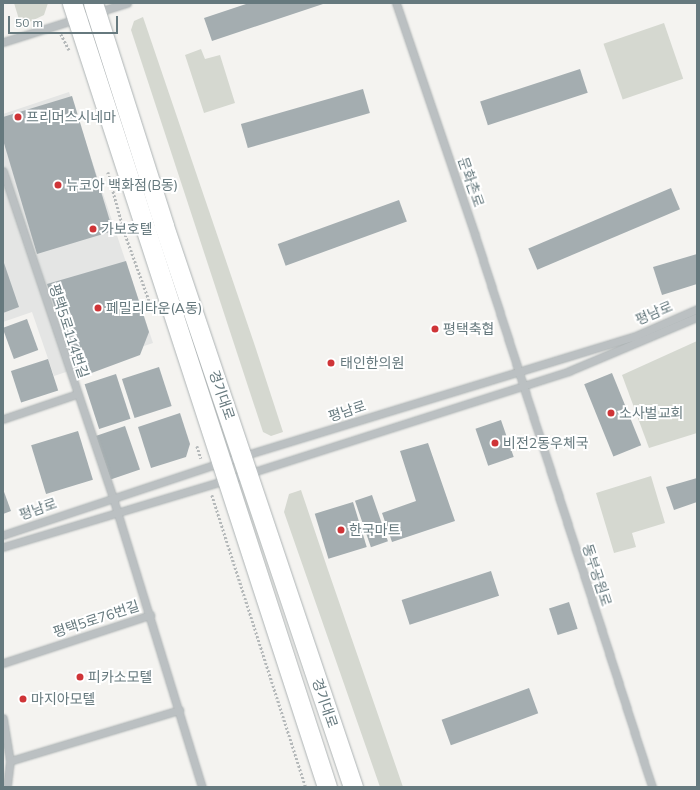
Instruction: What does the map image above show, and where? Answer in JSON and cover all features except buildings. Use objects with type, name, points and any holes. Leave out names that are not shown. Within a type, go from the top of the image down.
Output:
[{"type":"main road","name":"경기대로","points":[[85,11],[164,226],[353,787]]},
{"type":"main road","name":"경기대로","points":[[85,11],[226,470],[327,787]]},
{"type":"street","points":[[3,42],[57,25],[85,11],[127,3]]},
{"type":"street","name":"문화촌로","points":[[396,3],[518,370]]},
{"type":"street","name":"평택5로114번길","points":[[3,171],[113,498]]},
{"type":"street","name":"평남로","points":[[3,535],[113,498],[204,470],[226,470],[245,465],[518,370],[633,337],[697,309]]},
{"type":"street","points":[[3,547],[117,510],[226,470],[568,371],[697,316]]},
{"type":"street","name":"동부공원로","points":[[518,370],[652,787]]},
{"type":"street","points":[[3,419],[77,394]]},
{"type":"street","name":"평택5로76번길","points":[[3,663],[150,615],[113,498]]},
{"type":"street","points":[[150,615],[202,787]]},
{"type":"street","points":[[10,761],[179,710]]},
{"type":"street","points":[[3,718],[10,761],[7,787]]},
{"type":"path","points":[[57,25],[65,47],[75,54]]},
{"type":"path","points":[[107,169],[124,231],[155,318]]},
{"type":"path","points":[[195,441],[306,787]]},
{"type":"shaded area","points":[[14,3],[48,3],[44,15],[21,26]]},
{"type":"shaded area","points":[[143,17],[283,432],[271,436],[263,432],[131,30],[134,21]]},
{"type":"shaded area","points":[[664,23],[683,79],[623,100],[603,44]]},
{"type":"shaded area","points":[[201,49],[205,59],[220,55],[235,103],[204,113],[185,55]]},
{"type":"shaded area","points":[[69,92],[153,343],[54,376],[32,312],[3,322],[3,114]]},
{"type":"shaded area","points":[[697,341],[697,433],[649,448],[622,375]]},
{"type":"shaded area","points":[[651,476],[665,523],[632,533],[636,547],[614,553],[596,493]]},
{"type":"shaded area","points":[[301,490],[403,787],[380,787],[284,512],[289,494]]},
{"type":"place","name":"프리머스시네마","points":[[18,117]]},
{"type":"place","name":"뉴코아 백화점(B동)","points":[[58,185]]},
{"type":"place","name":"가보호텔","points":[[93,229]]},
{"type":"place","name":"페밀리타운(A동)","points":[[98,308]]},
{"type":"place","name":"평택축협","points":[[435,329]]},
{"type":"place","name":"태인한의원","points":[[331,363]]},
{"type":"place","name":"소사벌교회","points":[[611,413]]},
{"type":"place","name":"비전2동우체국","points":[[495,443]]},
{"type":"place","name":"한국마트","points":[[341,530]]},
{"type":"place","name":"피카소모텔","points":[[80,677]]},
{"type":"place","name":"마지아모텔","points":[[23,699]]}]
